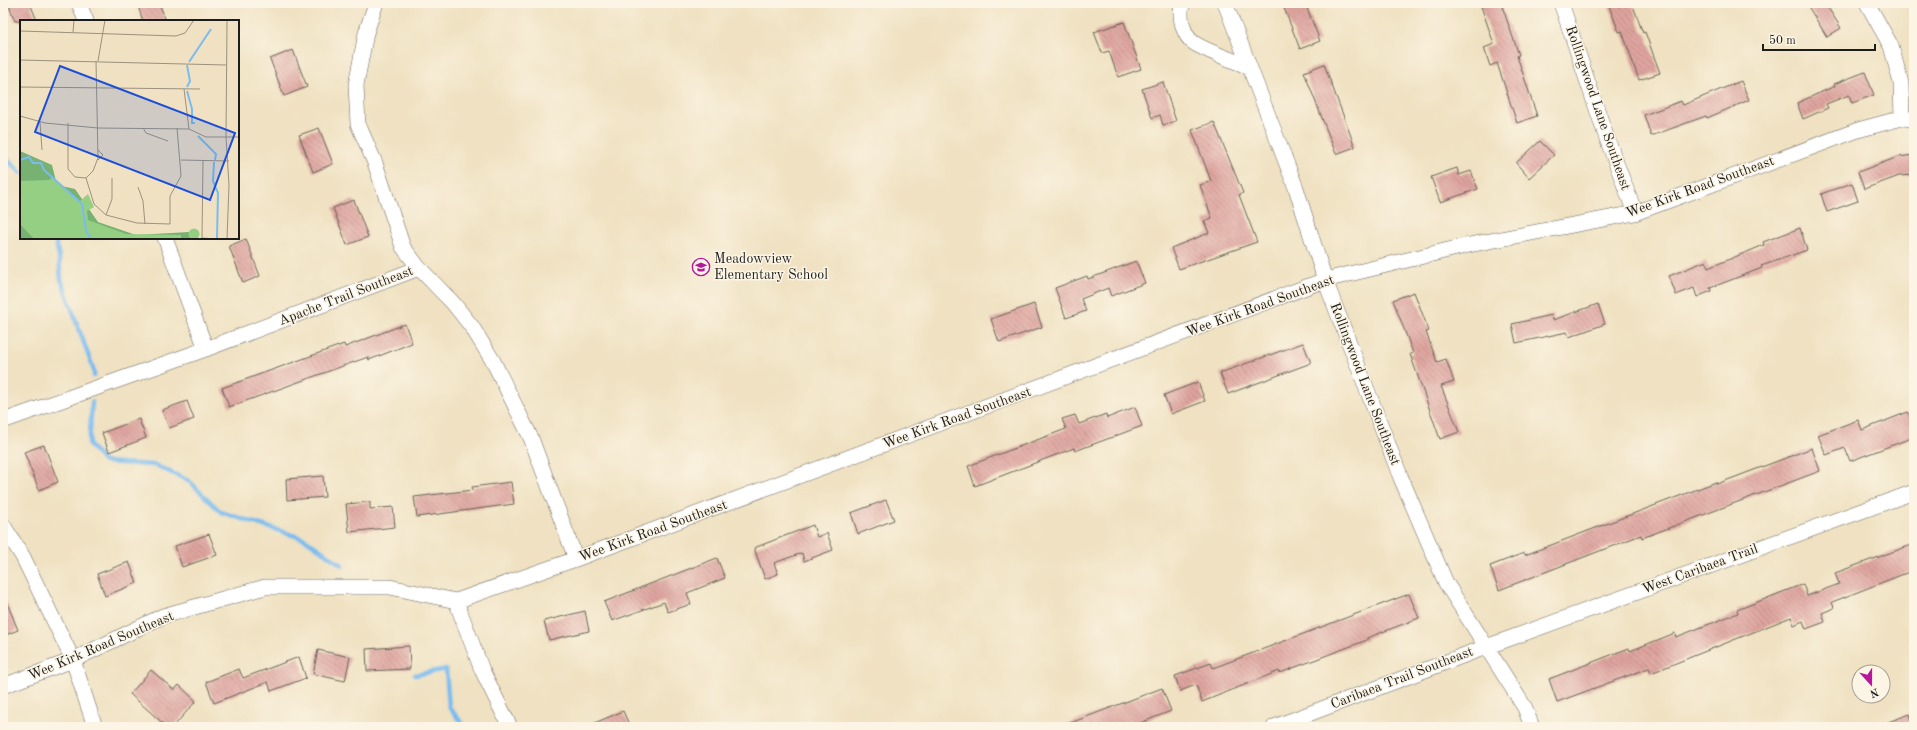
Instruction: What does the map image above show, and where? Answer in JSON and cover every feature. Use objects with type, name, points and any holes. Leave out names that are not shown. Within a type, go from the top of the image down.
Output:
[{"type":"street","points":[[80,3],[86,20]]},
{"type":"street","points":[[376,3],[366,32],[356,85],[358,124],[375,163],[403,247],[420,268]]},
{"type":"street","points":[[1183,3],[1180,10],[1184,30],[1193,43],[1249,67]]},
{"type":"street","name":"Rollingwood Lane Southeast","points":[[1225,3],[1296,188],[1325,280],[1401,478],[1446,583],[1525,708],[1532,727]]},
{"type":"street","name":"Rollingwood Lane Southeast","points":[[1561,3],[1606,136],[1635,213]]},
{"type":"street","points":[[1867,3],[1891,46],[1901,82],[1908,118]]},
{"type":"street","name":"Wee Kirk Road Southeast","points":[[3,686],[73,660],[163,616],[265,587],[390,587],[456,601],[576,559],[1325,280],[1469,245],[1635,213],[1858,130],[1908,118]]},
{"type":"street","points":[[165,239],[206,349]]},
{"type":"street","name":"Apache Trail Southeast","points":[[3,421],[206,349],[420,268],[453,302],[472,327],[494,361],[531,438],[576,559]]},
{"type":"street","name":"West Caribaea Trail","points":[[1486,647],[1914,492]]},
{"type":"street","points":[[3,525],[23,557],[73,660],[95,727]]},
{"type":"street","points":[[456,601],[482,670],[510,727]]},
{"type":"street","name":"Caribaea Trail Southeast","points":[[1274,727],[1486,647]]},
{"type":"building","points":[[8,3],[30,3],[37,20],[15,21]]},
{"type":"building","points":[[137,3],[159,3],[166,20],[143,20]]},
{"type":"building","points":[[1282,3],[1305,3],[1320,41],[1300,49]]},
{"type":"building","points":[[1480,3],[1501,3],[1519,55],[1517,56],[1537,116],[1517,123],[1497,63],[1490,66],[1484,48],[1494,44]]},
{"type":"building","points":[[1608,3],[1632,3],[1643,33],[1645,32],[1660,73],[1639,80],[1622,31],[1619,32]]},
{"type":"building","points":[[1806,3],[1825,3],[1841,28],[1827,37]]},
{"type":"building","points":[[1124,22],[1141,69],[1118,77],[1109,51],[1102,53],[1094,32]]},
{"type":"building","points":[[293,50],[307,87],[284,96],[270,59]]},
{"type":"building","points":[[1324,64],[1355,147],[1336,154],[1304,72]]},
{"type":"building","points":[[1865,72],[1874,95],[1852,103],[1849,95],[1826,104],[1828,108],[1803,119],[1797,103],[1835,86],[1834,84]]},
{"type":"building","points":[[1741,81],[1749,100],[1707,118],[1706,116],[1651,136],[1644,115],[1681,101],[1683,105]]},
{"type":"building","points":[[1163,82],[1176,121],[1163,125],[1160,115],[1152,118],[1142,89]]},
{"type":"building","points":[[1214,122],[1243,193],[1239,195],[1257,242],[1179,269],[1171,248],[1209,233],[1204,221],[1212,218],[1200,185],[1211,181],[1192,130]]},
{"type":"building","points":[[319,128],[333,164],[313,172],[299,135]]},
{"type":"building","points":[[1540,141],[1554,155],[1529,178],[1516,163]]},
{"type":"building","points":[[1914,155],[1914,175],[1899,176],[1864,189],[1858,172],[1898,157]]},
{"type":"building","points":[[1457,168],[1459,175],[1471,171],[1478,189],[1440,202],[1431,177]]},
{"type":"building","points":[[1852,183],[1858,201],[1827,212],[1821,194]]},
{"type":"building","points":[[354,200],[368,237],[347,245],[333,208]]},
{"type":"building","points":[[1800,228],[1807,250],[1761,266],[1762,268],[1710,288],[1711,291],[1697,297],[1694,288],[1676,295],[1669,276],[1706,261],[1708,268],[1764,245],[1763,242]]},
{"type":"building","points":[[246,239],[260,276],[243,283],[229,246]]},
{"type":"building","points":[[1136,261],[1145,283],[1111,296],[1108,288],[1081,299],[1086,311],[1066,318],[1055,288],[1087,276],[1088,279]]},
{"type":"building","points":[[1414,292],[1429,331],[1426,332],[1437,362],[1446,359],[1454,382],[1441,386],[1459,432],[1440,439],[1410,354],[1413,353],[1393,300]]},
{"type":"building","points":[[1034,304],[1042,327],[999,342],[991,319]]},
{"type":"building","points":[[1598,304],[1605,324],[1569,337],[1567,332],[1516,343],[1512,324],[1552,315],[1553,320]]},
{"type":"building","points":[[405,324],[412,343],[369,360],[368,357],[229,407],[222,388],[344,344],[345,347]]},
{"type":"building","points":[[1303,343],[1311,363],[1228,394],[1220,373]]},
{"type":"building","points":[[1198,382],[1205,401],[1171,414],[1164,395]]},
{"type":"building","points":[[187,401],[194,419],[169,428],[162,410]]},
{"type":"building","points":[[1135,407],[1142,426],[1075,451],[1074,448],[975,486],[968,466],[1066,429],[1062,419],[1075,415],[1079,424],[1106,414],[1107,418]]},
{"type":"building","points":[[1908,412],[1914,427],[1914,437],[1850,461],[1845,448],[1826,455],[1818,435],[1858,420],[1862,430]]},
{"type":"building","points":[[139,419],[146,438],[109,452],[102,433]]},
{"type":"building","points":[[44,445],[58,482],[39,490],[24,452]]},
{"type":"building","points":[[1812,448],[1820,471],[1642,538],[1641,535],[1499,590],[1490,566],[1524,553],[1525,555],[1716,482],[1717,484]]},
{"type":"building","points":[[323,476],[325,497],[287,500],[286,479]]},
{"type":"building","points":[[511,482],[514,504],[417,517],[414,497],[473,490],[472,487]]},
{"type":"building","points":[[886,500],[894,520],[858,534],[851,513]]},
{"type":"building","points":[[370,502],[370,509],[393,507],[395,527],[349,532],[346,504]]},
{"type":"building","points":[[813,525],[817,537],[827,533],[833,550],[804,561],[802,553],[774,563],[778,574],[765,579],[754,548]]},
{"type":"building","points":[[209,534],[217,555],[182,567],[175,546]]},
{"type":"building","points":[[1914,544],[1914,570],[1832,602],[1834,608],[1822,613],[1825,622],[1806,629],[1803,621],[1794,625],[1791,617],[1651,673],[1649,668],[1557,702],[1549,679],[1629,648],[1630,651],[1675,633],[1676,637],[1738,613],[1737,610],[1803,584],[1807,596],[1839,584],[1835,573]]},
{"type":"building","points":[[717,558],[725,578],[687,593],[691,604],[668,612],[664,602],[612,621],[604,602]]},
{"type":"building","points":[[129,562],[137,583],[105,596],[97,574]]},
{"type":"building","points":[[3,593],[18,630],[3,636]]},
{"type":"building","points":[[1409,594],[1419,618],[1367,638],[1367,640],[1280,673],[1279,671],[1202,702],[1196,685],[1180,691],[1175,676],[1211,663],[1213,668]]},
{"type":"building","points":[[585,611],[589,631],[549,640],[544,621]]},
{"type":"building","points":[[409,646],[410,669],[367,671],[366,649]]},
{"type":"building","points":[[318,650],[350,657],[345,681],[313,674]]},
{"type":"building","points":[[299,657],[306,678],[271,691],[268,682],[214,703],[206,682],[239,669],[243,678]]},
{"type":"building","points":[[151,670],[174,690],[179,685],[196,701],[173,727],[167,727],[130,694]]},
{"type":"building","points":[[1162,688],[1171,711],[1130,727],[1060,727]]},
{"type":"building","points":[[623,711],[630,727],[585,727]]},
{"type":"building","points":[[1910,714],[1914,727],[1877,727],[1877,726]]},
{"type":"waterway","points":[[3,155],[20,172]]},
{"type":"waterway","points":[[55,239],[61,279],[94,371],[94,376]]},
{"type":"waterway","points":[[92,402],[89,445],[104,462],[155,465],[189,481],[221,512],[305,539],[342,565]]},
{"type":"waterway","points":[[415,675],[446,669],[449,707],[465,727]]},
{"type":"place","name":"Meadowview Elementary School","points":[[701,267]]}]
